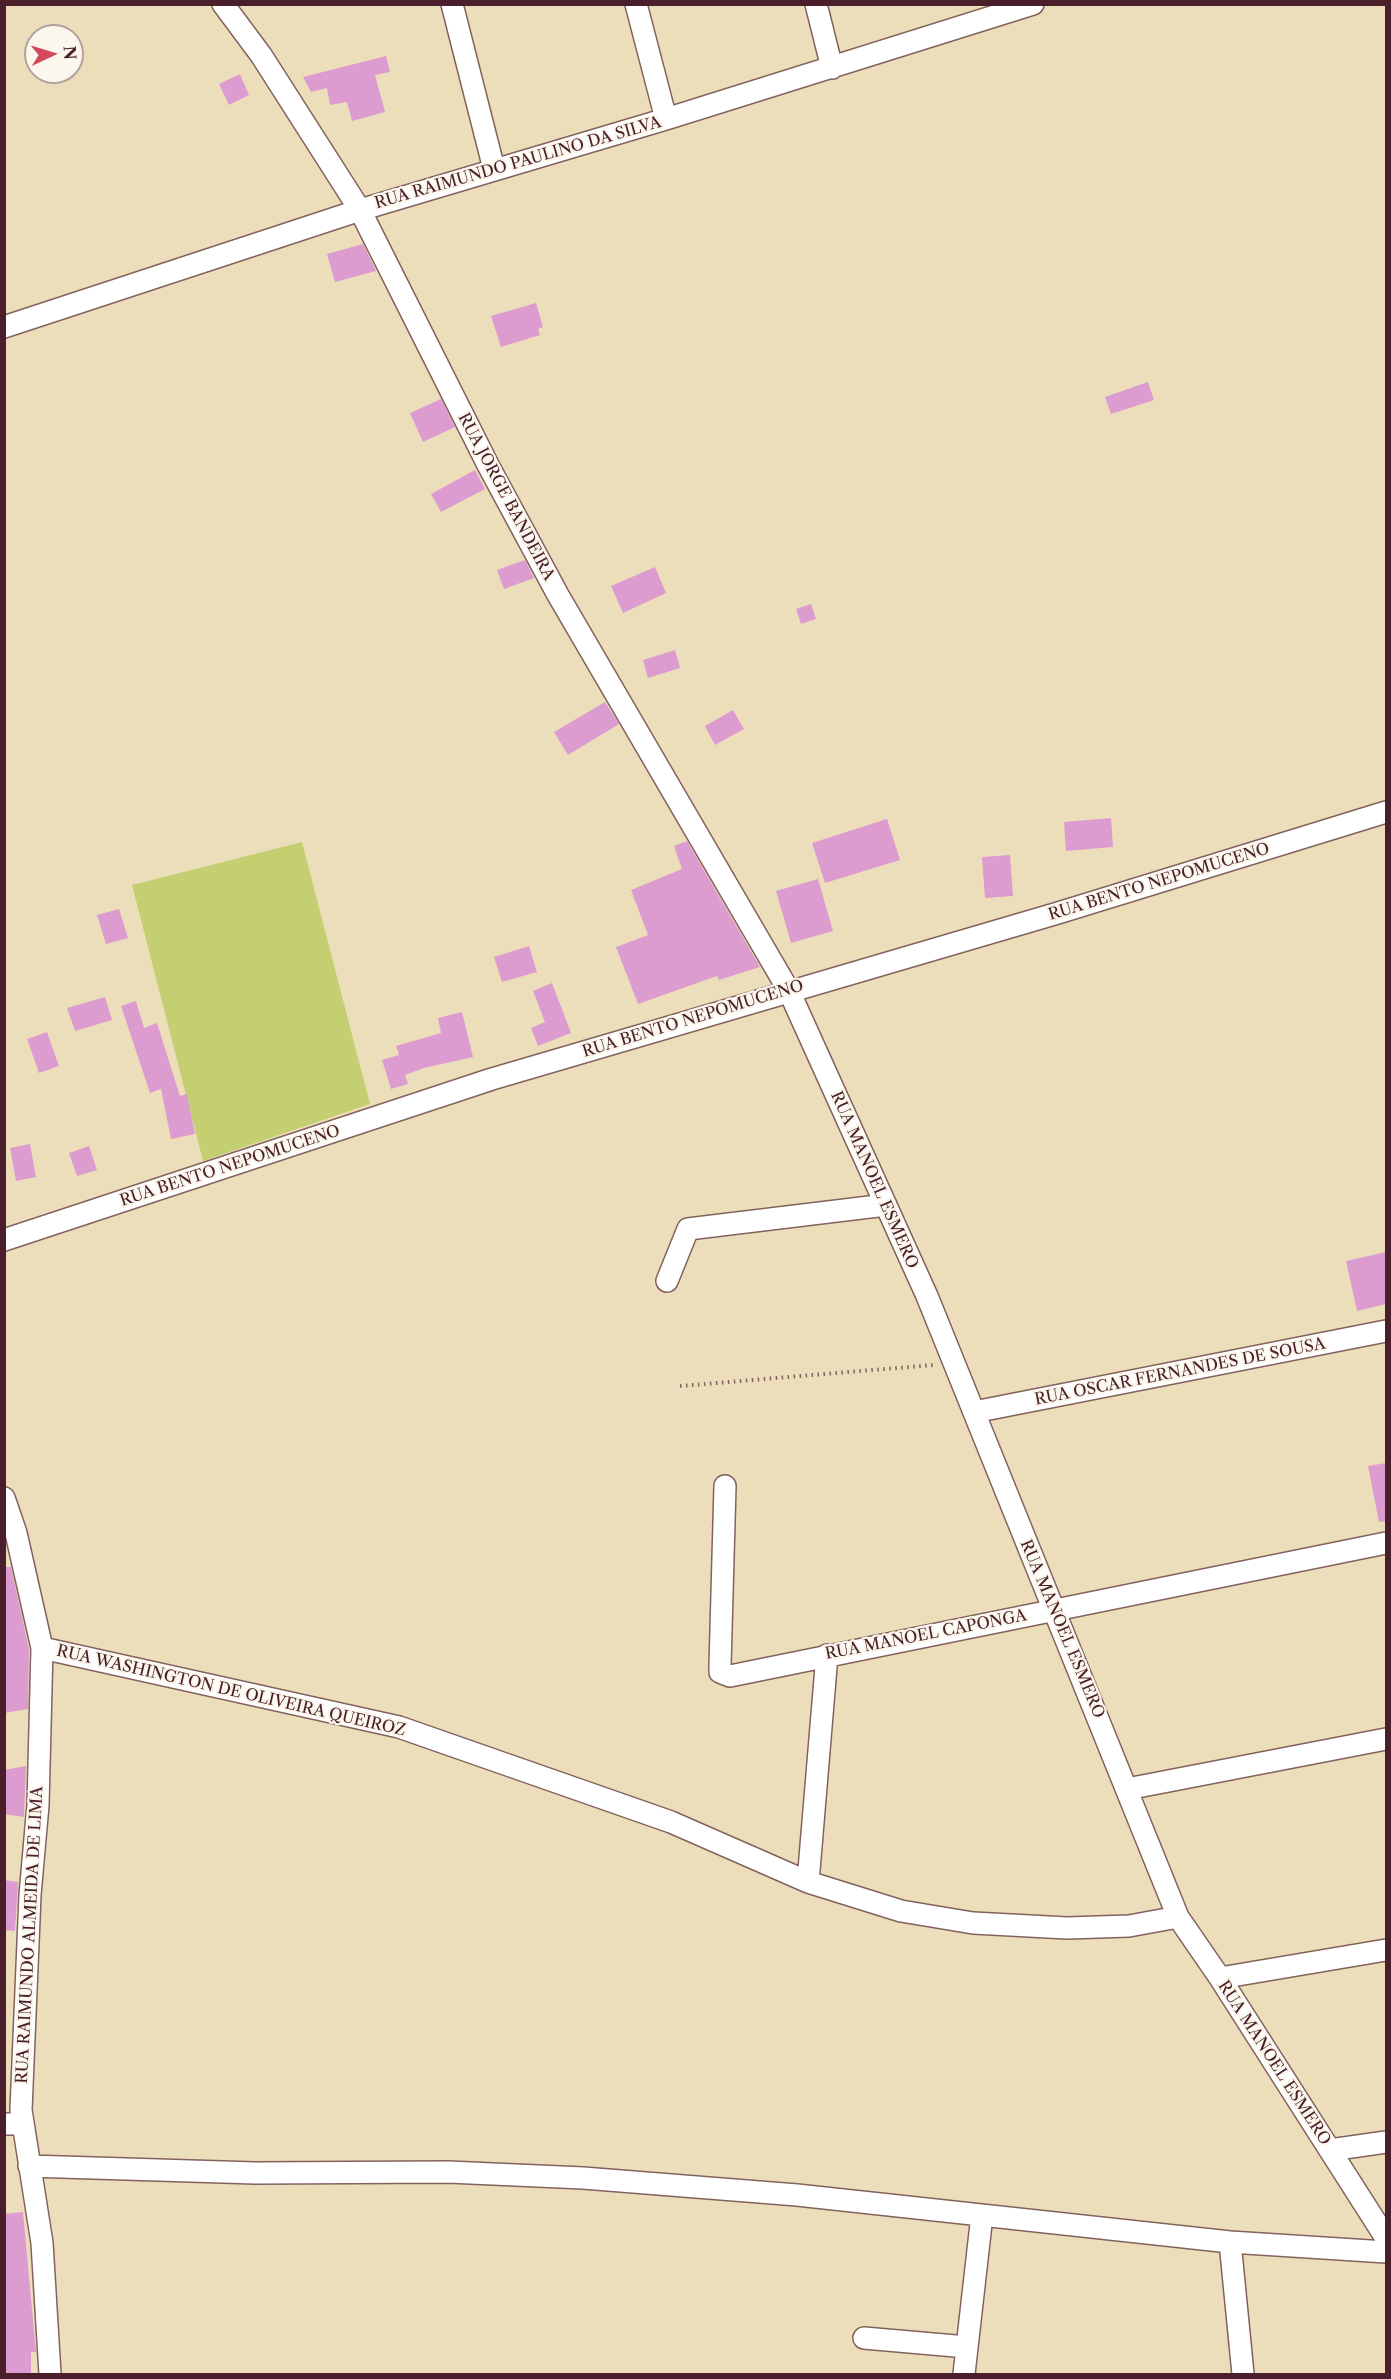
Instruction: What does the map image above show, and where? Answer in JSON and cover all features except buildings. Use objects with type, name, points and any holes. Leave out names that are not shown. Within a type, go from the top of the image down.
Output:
[{"type":"street","name":"RUA JORGE BANDEIRA","points":[[223,4],[261,56],[360,210],[488,465],[558,595],[789,991]]},
{"type":"street","points":[[452,4],[494,169]]},
{"type":"street","points":[[636,4],[666,119]]},
{"type":"street","points":[[816,4],[832,68]]},
{"type":"street","name":"RUA RAIMUNDO PAULINO DA SILVA","points":[[4,327],[360,210],[666,119],[1034,4]]},
{"type":"street","name":"RUA BENTO NEPOMUCENO","points":[[4,1240],[492,1079],[1058,913],[1386,812]]},
{"type":"street","name":"RUA MANOEL ESMERO","points":[[789,991],[886,1205],[974,1412],[1052,1610],[1090,1695],[1178,1917],[1220,1978],[1386,2238]]},
{"type":"street","points":[[667,1281],[688,1229],[886,1205]]},
{"type":"street","name":"RUA OSCAR FERNANDES DE SOUSA","points":[[974,1412],[1386,1331]]},
{"type":"street","name":"RUA MANOEL CAPONGA","points":[[725,1486],[720,1672],[730,1676],[1386,1543]]},
{"type":"street","name":"RUA RAIMUNDO ALMEIDA DE LIMA","points":[[4,1498],[16,1533],[42,1648],[38,1805],[30,1895],[22,2078],[14,2124],[28,2166],[42,2243],[50,2374]]},
{"type":"street","name":"RUA WASHINGTON DE OLIVEIRA QUEIROZ","points":[[42,1648],[399,1727],[671,1821],[808,1882],[901,1911],[973,1923],[1104,1928],[1144,1924],[1178,1917]]},
{"type":"street","points":[[808,1882],[827,1655]]},
{"type":"street","points":[[1127,1789],[1386,1738]]},
{"type":"street","points":[[1220,1978],[1386,1950]]},
{"type":"street","points":[[1330,2150],[1386,2142]]},
{"type":"street","points":[[28,2166],[255,2173],[448,2172],[572,2177],[797,2195],[1230,2242],[1386,2252]]},
{"type":"street","points":[[964,2374],[982,2215]]},
{"type":"street","points":[[1230,2242],[1243,2374]]},
{"type":"street","points":[[864,2338],[967,2347]]},
{"type":"path","points":[[680,1386],[944,1364]]},
{"type":"green space","points":[[302,842],[370,1104],[203,1161],[132,885]]}]
